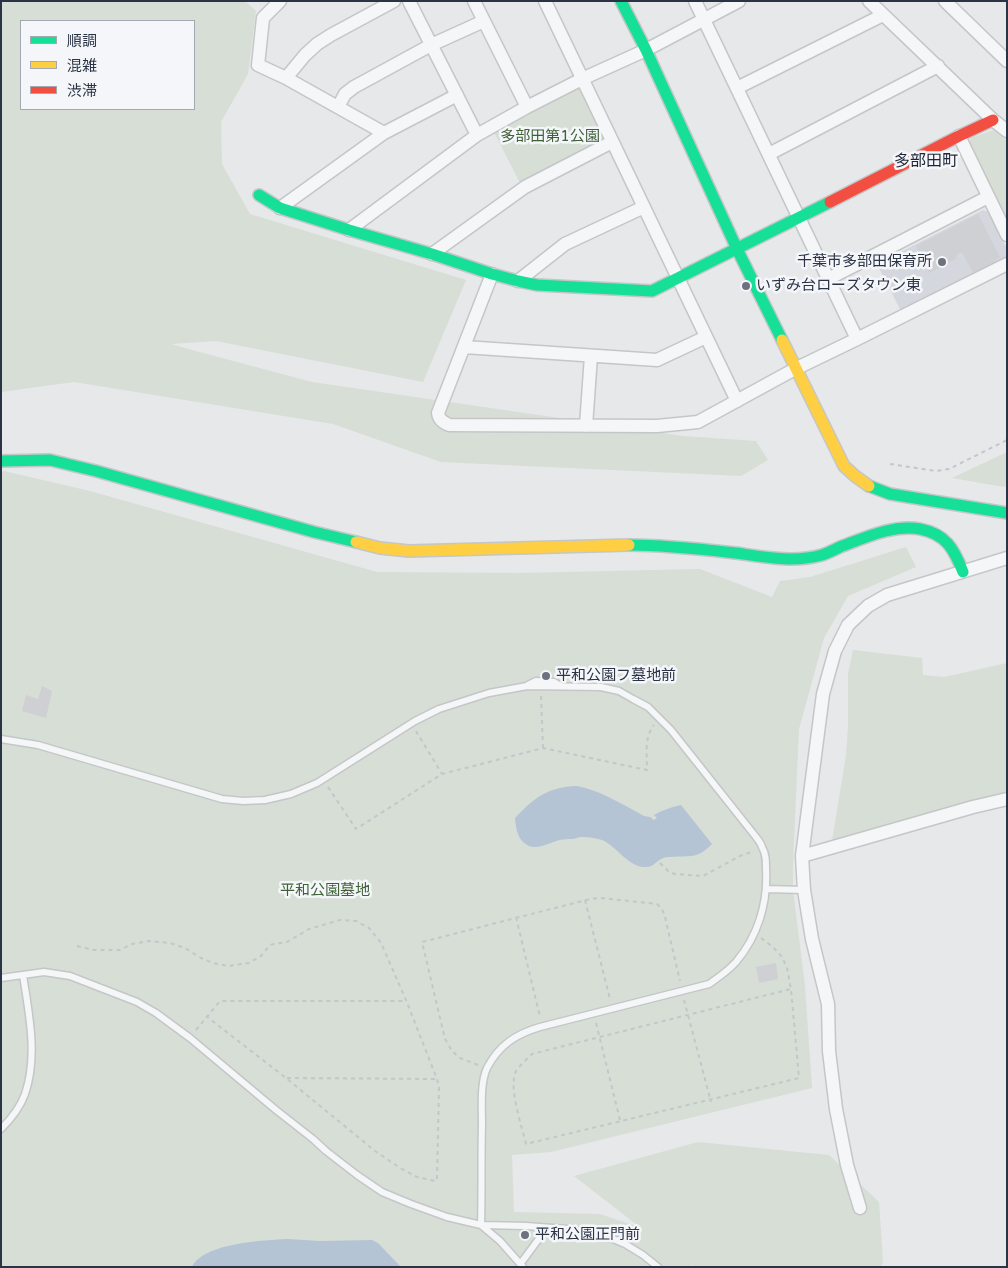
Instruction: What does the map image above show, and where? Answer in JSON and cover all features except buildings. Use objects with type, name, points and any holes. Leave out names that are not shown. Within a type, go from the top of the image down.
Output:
[{"type":"street","points":[[280,1],[263,18],[258,65],[286,78],[384,133]]},
{"type":"street","points":[[286,78],[317,44],[394,1]]},
{"type":"street","points":[[409,1],[477,135]]},
{"type":"street","points":[[474,1],[527,107]]},
{"type":"street","points":[[545,1],[737,401]]},
{"type":"street","points":[[621,1],[646,50],[737,249],[844,466],[856,478],[872,488],[890,494],[1007,513]]},
{"type":"street","points":[[695,1],[858,339]]},
{"type":"street","points":[[349,230],[477,135],[527,107],[646,50],[739,1]]},
{"type":"street","points":[[869,1],[993,120],[1007,131]]},
{"type":"street","points":[[945,1],[1007,61]]},
{"type":"street","points":[[737,88],[883,15]]},
{"type":"street","points":[[338,107],[345,94],[354,87],[431,45],[484,22]]},
{"type":"street","points":[[769,154],[938,66]]},
{"type":"street","points":[[280,208],[384,133],[457,95]]},
{"type":"street","points":[[259,196],[280,208],[518,281],[538,285],[652,291],[993,120]]},
{"type":"street","points":[[959,136],[1007,235]]},
{"type":"street","points":[[432,254],[525,187],[612,142]]},
{"type":"street","points":[[828,279],[988,197]]},
{"type":"street","points":[[518,281],[565,244],[644,207]]},
{"type":"street","points":[[492,274],[438,413],[439,418],[448,425],[658,426],[698,422],[795,369],[1007,264]]},
{"type":"street","points":[[464,347],[657,360],[706,337]]},
{"type":"street","points":[[586,426],[591,356]]},
{"type":"street","points":[[1,461],[50,460],[314,532],[380,548],[409,551],[650,545],[791,560],[822,555],[888,530],[906,527],[922,529],[941,536],[955,553],[963,572]]},
{"type":"street","points":[[860,1208],[847,1165],[836,1109],[828,1050],[828,1004],[812,939],[804,890],[802,856],[823,694],[835,651],[848,625],[868,606],[887,595],[1007,558]]},
{"type":"street","points":[[802,856],[1007,799]]},
{"type":"lane","points":[[527,686],[536,681],[554,682],[560,686]]},
{"type":"lane","points":[[1,739],[38,745],[222,799],[265,800],[291,794],[317,783],[411,723],[439,709],[489,693],[527,686],[602,687],[619,691],[648,707],[671,730],[762,847],[766,857],[767,888],[755,933],[736,963],[709,984],[542,1026],[525,1031],[513,1037],[505,1044],[487,1069],[483,1082],[480,1225]]},
{"type":"lane","points":[[767,888],[804,890]]},
{"type":"lane","points":[[1,978],[44,972],[70,976],[137,1002],[156,1013],[190,1038],[326,1151],[382,1192],[411,1204],[480,1225],[549,1228],[591,1233],[611,1238],[643,1255],[658,1267]]},
{"type":"lane","points":[[1,1129],[13,1116],[25,1095],[31,1068],[32,1052],[23,975]]},
{"type":"lane","points":[[480,1225],[500,1241],[522,1265],[538,1240],[549,1228]]},
{"type":"path","points":[[890,464],[936,471],[949,469],[1007,440]]},
{"type":"path","points":[[541,686],[543,748]]},
{"type":"path","points":[[323,779],[356,829],[442,774],[543,748],[647,770],[647,744],[652,729],[660,719]]},
{"type":"path","points":[[411,723],[442,774]]},
{"type":"path","points":[[660,863],[669,872],[675,874],[704,876],[740,856],[762,847]]},
{"type":"path","points":[[487,1069],[460,1058],[452,1051],[445,1039],[422,942],[585,900],[601,898],[657,904],[662,909],[665,917],[711,1102]]},
{"type":"path","points":[[585,900],[612,1008]]},
{"type":"path","points":[[516,917],[542,1026]]},
{"type":"path","points":[[77,946],[94,950],[120,950],[132,944],[148,941],[170,942],[213,963],[228,966],[249,963],[261,956],[270,945],[287,942],[309,929],[340,920],[356,921],[369,928],[381,943],[437,1079],[439,1087],[437,1180],[417,1177],[374,1151],[286,1078],[206,1016]]},
{"type":"path","points":[[755,933],[773,947],[782,957],[787,968],[791,989],[799,1078],[526,1144],[515,1103],[514,1086],[515,1072],[532,1054],[791,989]]},
{"type":"path","points":[[190,1038],[220,1001],[406,1000]]},
{"type":"path","points":[[594,1013],[620,1121]]},
{"type":"path","points":[[286,1078],[437,1079]]},
{"type":"shaded area","name":"千葉市多部田保育所","points":[[983,210],[989,212],[1007,249],[1007,261],[903,315],[877,264]]},
{"type":"green space","points":[[1,1],[245,1],[256,11],[248,74],[221,122],[222,164],[250,214],[466,280],[423,382],[216,341],[171,344],[312,382],[683,436],[756,441],[768,460],[741,476],[441,462],[333,424],[74,382],[1,392]]},
{"type":"green space","name":"多部田第1公園","points":[[578,89],[584,90],[605,138],[604,142],[521,185],[494,132]]},
{"type":"green space","points":[[994,130],[1007,141],[1007,223],[968,143],[971,138]]},
{"type":"green space","points":[[1007,452],[1007,485],[1004,487],[952,478]]},
{"type":"green space","name":"平和公園墓地","points":[[4,471],[90,491],[377,572],[520,573],[700,569],[772,597],[780,581],[810,577],[906,547],[916,567],[848,596],[824,638],[799,729],[793,890],[805,986],[812,1088],[551,1152],[512,1155],[514,1212],[600,1214],[641,1228],[574,1176],[698,1142],[829,1155],[879,1202],[883,1261],[881,1267],[694,1267],[690,1264],[692,1267],[1,1267],[1,472]]},
{"type":"green space","points":[[853,650],[922,658],[923,675],[944,677],[1007,663],[1007,796],[832,841],[846,755],[848,674]]},
{"type":"water","points":[[577,786],[603,794],[654,820],[657,818],[654,815],[681,805],[712,844],[697,855],[665,857],[652,866],[643,867],[632,863],[607,843],[595,838],[563,839],[544,846],[535,847],[524,843],[518,833],[515,818],[529,804],[543,794],[558,788]]},
{"type":"water","points":[[288,1239],[320,1241],[372,1240],[378,1243],[401,1267],[192,1267],[198,1259],[221,1248],[250,1242]]},
{"type":"traffic: fast","points":[[621,1],[646,50],[737,249],[782,340]]},
{"type":"traffic: fast","points":[[259,195],[280,208],[518,281],[537,285],[652,291],[830,202]]},
{"type":"traffic: fast","points":[[1,461],[50,460],[356,542]]},
{"type":"traffic: fast","points":[[869,486],[890,494],[1007,513]]},
{"type":"traffic: fast","points":[[629,545],[736,553],[768,558],[801,559],[822,555],[879,533],[900,528],[910,528],[929,531],[943,539],[956,556],[963,572]]},
{"type":"traffic: slow","points":[[782,340],[844,466],[869,486]]},
{"type":"traffic: slow","points":[[356,542],[380,548],[409,551],[629,545]]},
{"type":"traffic: jam","points":[[830,202],[993,120]]},
{"type":"place","name":"千葉市多部田保育所","points":[[942,262]]},
{"type":"place","name":"いずみ台ローズタウン東","points":[[746,286]]},
{"type":"place","name":"平和公園フ墓地前","points":[[546,676]]},
{"type":"place","name":"平和公園正門前","points":[[525,1235]]},
{"type":"district","name":"多部田町","points":[[926,162]]}]
